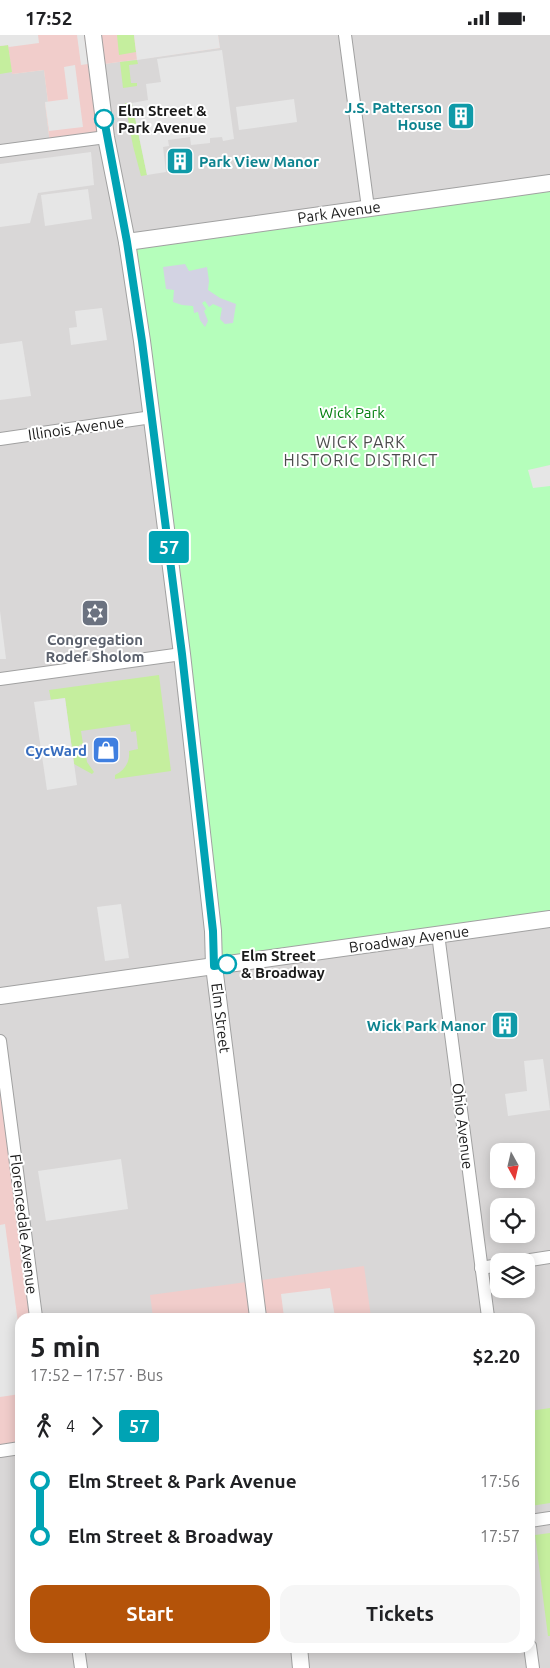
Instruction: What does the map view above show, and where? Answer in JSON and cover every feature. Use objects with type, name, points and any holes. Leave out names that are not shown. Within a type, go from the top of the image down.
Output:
[{"type":"street","name":"Elm Street","points":[[93,35],[106,137],[127,242],[152,417],[182,654],[213,931],[214,966],[257,1313]]},
{"type":"street","points":[[345,35],[368,208]]},
{"type":"street","points":[[0,151],[106,137]]},
{"type":"street","name":"Park Avenue","points":[[127,242],[550,183]]},
{"type":"street","name":"Illinois Avenue","points":[[0,439],[152,417]]},
{"type":"street","points":[[0,679],[182,654]]},
{"type":"street","name":"Broadway Avenue","points":[[0,996],[550,919]]},
{"type":"street","name":"Ohio Avenue","points":[[438,934],[488,1313]]},
{"type":"street","name":"Florencedale Avenue","points":[[0,1041],[35,1313]]},
{"type":"street","points":[[535,1259],[550,1257]]},
{"type":"street","points":[[482,1268],[490,1267]]},
{"type":"street","points":[[0,1451],[15,1449]]},
{"type":"street","points":[[535,1520],[550,1517]]},
{"type":"street","points":[[79,1653],[80,1668]]},
{"type":"street","points":[[300,1653],[301,1668]]},
{"type":"street","points":[[531,1653],[533,1668]]},
{"type":"shaded area","points":[[0,35],[218,35],[220,48],[97,65],[106,137],[50,144],[45,102],[48,102],[44,70],[12,74],[8,45],[0,46]]},
{"type":"shaded area","points":[[0,35],[38,35],[39,43],[9,47],[8,45],[0,46]]},
{"type":"shaded area","points":[[77,35],[84,35],[88,64],[81,65]]},
{"type":"shaded area","points":[[134,35],[218,35],[220,48],[137,60]]},
{"type":"shaded area","points":[[218,35],[550,35],[550,1668],[0,1668],[0,1451],[15,1449],[15,1653],[535,1653],[535,1313],[35,1313],[0,1041],[0,46],[8,45],[12,74],[44,70],[48,102],[45,103],[50,144],[97,65],[219,48]]},
{"type":"shaded area","points":[[222,50],[234,139],[223,141],[222,137],[210,138],[210,143],[191,145],[190,137],[168,140],[169,146],[163,147],[166,172],[147,175],[132,103],[148,100],[146,84],[161,82],[157,59]]},
{"type":"shaded area","points":[[75,65],[83,127],[49,131],[45,102],[68,99],[64,67]]},
{"type":"shaded area","points":[[294,99],[297,122],[239,130],[236,107]]},
{"type":"shaded area","points":[[91,152],[94,185],[38,193],[30,223],[0,227],[0,164]]},
{"type":"shaded area","points":[[88,189],[92,219],[45,226],[41,195]]},
{"type":"shaded area","points":[[185,264],[189,271],[207,267],[208,290],[220,298],[236,304],[233,323],[225,324],[220,319],[222,308],[213,304],[209,307],[205,301],[202,303],[206,309],[204,311],[208,321],[205,327],[200,320],[198,312],[194,313],[193,306],[173,302],[174,290],[166,289],[163,267]]},
{"type":"shaded area","points":[[102,308],[107,340],[71,345],[69,328],[77,327],[75,311]]},
{"type":"shaded area","points":[[22,341],[31,396],[0,400],[0,344]]},
{"type":"shaded area","points":[[550,465],[550,486],[533,488],[528,470]]},
{"type":"shaded area","points":[[0,611],[6,659],[0,659]]},
{"type":"shaded area","points":[[65,698],[77,785],[47,790],[34,702]]},
{"type":"shaded area","points":[[121,904],[129,958],[105,961],[97,907]]},
{"type":"shaded area","points":[[0,1041],[35,1313],[15,1313],[15,1449],[0,1451]]},
{"type":"shaded area","points":[[543,1059],[550,1110],[508,1116],[505,1094],[527,1091],[524,1061]]},
{"type":"shaded area","points":[[121,1159],[128,1209],[46,1221],[38,1171]]},
{"type":"shaded area","points":[[5,1224],[17,1313],[15,1313],[15,1395],[0,1397],[0,1225]]},
{"type":"shaded area","points":[[364,1266],[370,1313],[152,1313],[150,1295]]},
{"type":"shaded area","points":[[330,1288],[334,1313],[283,1313],[281,1294]]},
{"type":"green space","points":[[117,35],[134,35],[136,52],[119,55]]},
{"type":"green space","points":[[8,45],[12,72],[0,74],[0,46]]},
{"type":"green space","points":[[137,60],[138,64],[129,65],[131,83],[137,83],[137,86],[123,88],[120,62]]},
{"type":"green space","points":[[125,103],[132,103],[147,175],[141,176]]},
{"type":"green space","name":"Wick Park","points":[[550,183],[550,919],[214,966],[127,242]]},
{"type":"green space","points":[[159,675],[171,771],[115,779],[115,775],[122,771],[129,759],[129,751],[138,749],[136,731],[131,732],[130,724],[81,731],[83,744],[79,745],[80,756],[86,755],[87,762],[94,772],[92,774],[74,764],[65,698],[51,700],[49,690]]},
{"type":"green space","points":[[550,1408],[550,1503],[535,1505],[535,1410]]},
{"type":"green space","points":[[550,1533],[550,1636],[548,1636],[535,1535]]},
{"type":"bus line","name":"57","points":[[104,119],[127,242],[142,341],[182,654],[213,931],[214,966],[227,964]]},
{"type":"place","name":"J.S. Patterson House","points":[[461,116]]},
{"type":"place","name":"Elm Street & Park Avenue","points":[[104,119]]},
{"type":"place","name":"Park View Manor","points":[[180,161]]},
{"type":"place","name":"Congregation Rodef Sholom","points":[[95,613]]},
{"type":"place","name":"CycWard","points":[[106,750]]},
{"type":"place","name":"Elm Street & Broadway","points":[[227,964]]},
{"type":"place","name":"Wick Park Manor","points":[[505,1025]]},
{"type":"district","name":"WICK PARK HISTORIC DISTRICT","points":[[361,451]]}]
